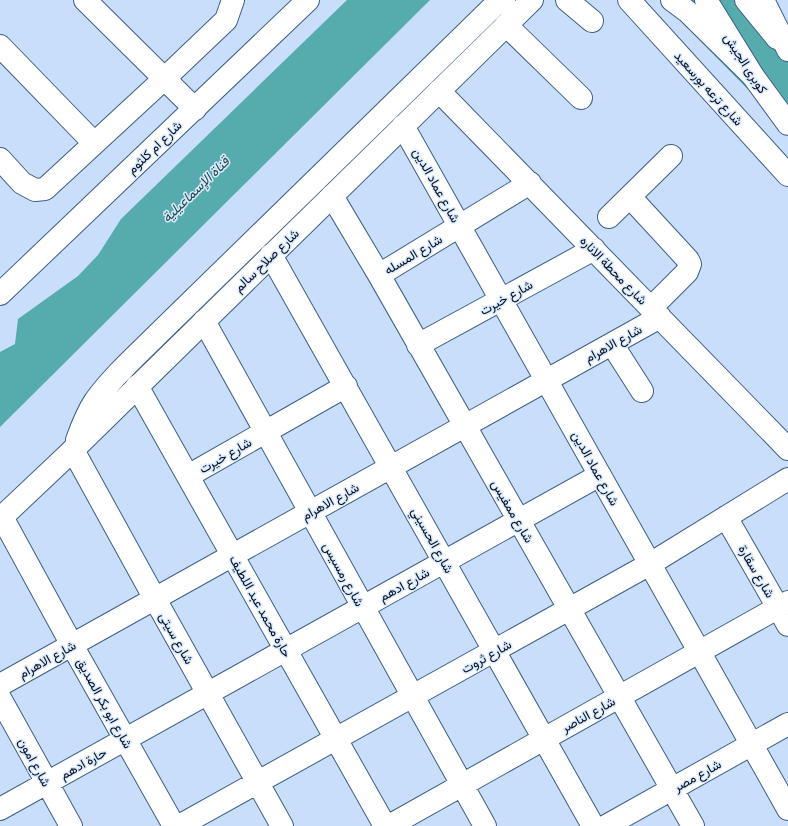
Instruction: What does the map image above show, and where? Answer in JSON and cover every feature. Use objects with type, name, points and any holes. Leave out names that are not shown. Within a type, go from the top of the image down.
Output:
[{"type":"main road","points":[[85,0],[195,109]]},
{"type":"main road","points":[[0,159],[22,183],[35,190],[46,189],[226,20],[233,0]]},
{"type":"main road","name":"شارع ام كلثوم","points":[[0,294],[308,0]]},
{"type":"main road","points":[[74,450],[86,417],[105,388],[159,333],[494,6],[504,0]]},
{"type":"main road","name":"شارع صلاح سالم","points":[[1,518],[74,450],[137,386],[532,0]]},
{"type":"main road","points":[[567,0],[592,21]]},
{"type":"main road","name":"شارع ترعه بورسعيد","points":[[629,0],[788,175]]},
{"type":"main road","points":[[672,0],[688,12],[753,76]]},
{"type":"main road","name":"كوبرى الجيش","points":[[706,0],[753,76],[788,124]]},
{"type":"main road","points":[[746,0],[788,51]]},
{"type":"main road","points":[[763,0],[788,51]]},
{"type":"main road","points":[[506,25],[581,98]]},
{"type":"main road","points":[[0,46],[94,143]]},
{"type":"main road","name":"شارع محطة الاناره","points":[[439,91],[788,449]]},
{"type":"main road","name":"شارع عماد الدين","points":[[403,126],[788,809]]},
{"type":"main road","points":[[609,217],[671,156]]},
{"type":"main road","name":"شارع المسله","points":[[379,275],[530,184]]},
{"type":"main road","name":"شارع ممفيس","points":[[332,196],[379,275],[693,826]]},
{"type":"main road","name":"شارع الاهرام","points":[[0,685],[547,381],[612,344],[656,313],[687,272],[690,264],[630,196]]},
{"type":"main road","name":"شارع خيرت","points":[[418,344],[594,249]]},
{"type":"main road","name":"شارع الحسيني","points":[[271,255],[593,826]]},
{"type":"main road","name":"شارع رمسيس","points":[[204,321],[485,826]]},
{"type":"main road","points":[[612,344],[642,392]]},
{"type":"main road","name":"حارة محمد عبد اللطيف","points":[[137,386],[385,826]]},
{"type":"main road","name":"شارع خيرت","points":[[188,476],[346,386]]},
{"type":"main road","name":"شارع سيتى","points":[[74,450],[282,826]]},
{"type":"main road","name":"شارع ادهم","points":[[208,693],[600,476]]},
{"type":"main road","name":"شارع ثروت","points":[[179,826],[650,564],[788,479]]},
{"type":"main road","name":"شارع سقارة","points":[[726,516],[785,611]]},
{"type":"main road","name":"شارع ابو بكر الصديق","points":[[1,518],[174,826]]},
{"type":"main road","name":"شارع الناصر","points":[[389,826],[699,651],[785,611]]},
{"type":"main road","name":"حارة ادهم","points":[[0,809],[208,693]]},
{"type":"main road","name":"شارع امون","points":[[0,698],[71,826]]},
{"type":"main road","name":"شارع مصر","points":[[606,826],[788,724]]},
{"type":"water","name":"قناة الإسماعيلية","points":[[347,0],[430,0],[0,427],[0,352],[15,344],[18,319],[78,276],[98,255],[121,219]]},
{"type":"water","points":[[660,0],[752,0],[788,36],[788,130]]}]
